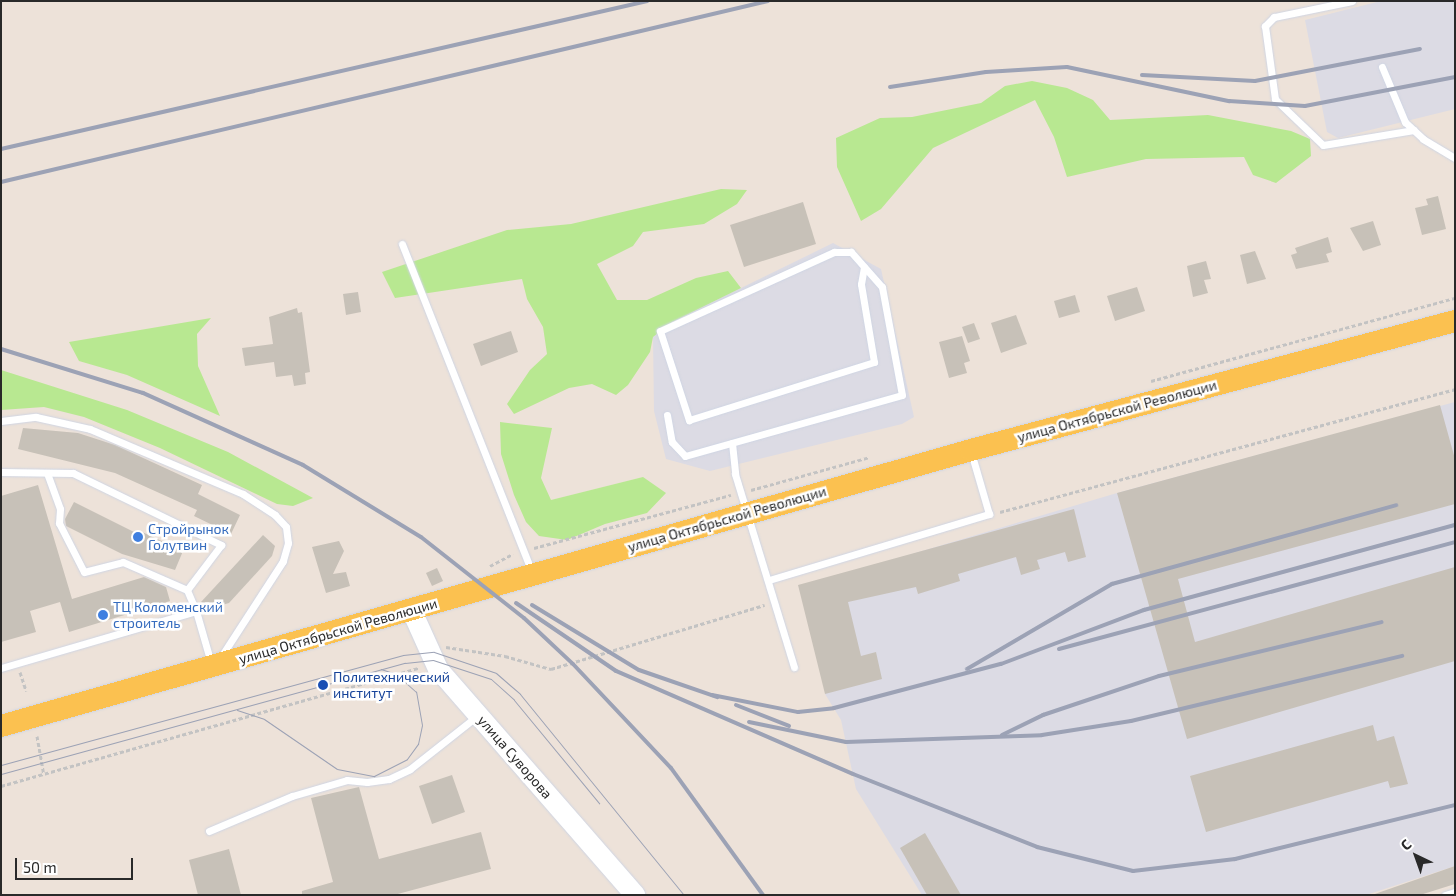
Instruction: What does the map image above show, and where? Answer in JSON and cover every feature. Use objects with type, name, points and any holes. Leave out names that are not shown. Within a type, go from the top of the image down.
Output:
[{"type":"main road","name":"улица Октябрьской Революции","points":[[1,726],[212,668],[532,574],[750,514],[971,450],[1455,321]]},
{"type":"street","name":"улица Суворова","points":[[411,610],[422,653],[635,895]]},
{"type":"lane","points":[[1352,1],[1274,17],[1265,26],[1275,99],[1322,145],[1414,130]]},
{"type":"lane","points":[[1382,67],[1405,122],[1455,158]]},
{"type":"lane","points":[[402,244],[532,574]]},
{"type":"lane","points":[[667,415],[672,442],[684,456],[902,395],[882,286],[851,252],[834,252],[660,331],[689,420],[874,362],[861,284],[864,267]]},
{"type":"lane","points":[[1,420],[36,417],[90,429],[243,494],[286,527],[288,544],[282,561],[212,668]]},
{"type":"lane","points":[[732,443],[735,474],[750,514],[794,667]]},
{"type":"lane","points":[[770,580],[989,514],[971,450]]},
{"type":"lane","points":[[1,472],[73,473],[221,545],[187,590]]},
{"type":"lane","points":[[47,473],[60,509],[59,523],[84,572],[122,562],[187,590],[196,611],[212,668]]},
{"type":"lane","points":[[1,668],[196,611]]},
{"type":"lane","points":[[209,831],[292,796],[338,782],[390,779],[410,769],[478,716]]},
{"type":"lane","points":[[1446,895],[1455,892]]},
{"type":"path","points":[[989,514],[1455,389]]},
{"type":"path","points":[[1,786],[422,667],[422,653],[505,656],[551,669],[776,601]]},
{"type":"path","points":[[17,663],[26,691]]},
{"type":"path","points":[[37,736],[44,774]]},
{"type":"shaded area","points":[[1381,1],[1455,1],[1455,109],[1338,138],[1327,132],[1305,20]]},
{"type":"shaded area","points":[[833,243],[881,269],[914,417],[902,424],[710,471],[666,459],[654,411],[653,337],[672,322]]},
{"type":"shaded area","points":[[1455,402],[1455,866],[1366,895],[922,895],[856,789],[841,720],[825,694],[855,571],[1117,493]]},
{"type":"green space","points":[[1032,81],[1067,88],[1093,100],[1110,120],[1208,115],[1291,131],[1310,139],[1311,156],[1276,183],[1253,175],[1244,157],[1146,159],[1067,177],[1054,137],[1035,100],[933,148],[881,209],[861,221],[837,167],[836,138],[880,118],[912,117],[981,103],[1005,86]]},
{"type":"green space","points":[[721,189],[747,190],[737,204],[704,224],[643,232],[633,246],[597,264],[617,300],[647,300],[696,278],[728,271],[741,288],[672,322],[653,337],[650,352],[628,385],[616,395],[592,384],[569,388],[514,414],[507,404],[530,370],[547,354],[543,327],[527,299],[522,279],[395,298],[382,272],[507,230],[571,224]]},
{"type":"green space","points":[[211,318],[197,334],[198,366],[220,416],[127,375],[79,361],[69,342]]},
{"type":"green space","points":[[1,370],[127,410],[228,452],[313,498],[293,506],[277,504],[160,448],[84,417],[44,407],[1,410]]},
{"type":"green space","points":[[500,422],[552,428],[541,478],[551,500],[643,477],[666,493],[647,513],[605,524],[567,540],[539,536],[526,522],[514,495],[501,454]]},
{"type":"building","points":[[1438,196],[1446,229],[1422,235],[1415,208],[1428,205],[1426,199]]},
{"type":"building","points":[[803,202],[816,244],[744,267],[730,225]]},
{"type":"building","points":[[1373,221],[1381,245],[1363,251],[1350,228]]},
{"type":"building","points":[[1328,237],[1332,252],[1326,254],[1329,262],[1296,269],[1291,255],[1297,253],[1295,248]]},
{"type":"building","points":[[1255,251],[1266,279],[1247,284],[1240,255]]},
{"type":"building","points":[[1206,261],[1211,279],[1204,280],[1208,293],[1193,297],[1187,266]]},
{"type":"building","points":[[1137,287],[1145,311],[1115,321],[1107,296]]},
{"type":"building","points":[[358,292],[361,312],[346,315],[343,294]]},
{"type":"building","points":[[1075,295],[1080,312],[1059,318],[1054,301]]},
{"type":"building","points":[[297,308],[298,313],[302,312],[310,372],[305,373],[306,384],[294,386],[292,375],[276,377],[274,362],[245,366],[242,348],[273,344],[269,317]]},
{"type":"building","points":[[1016,315],[1027,344],[1001,353],[991,323]]},
{"type":"building","points":[[974,323],[980,339],[968,343],[962,327]]},
{"type":"building","points":[[511,331],[518,352],[481,366],[473,344]]},
{"type":"building","points":[[962,336],[970,361],[964,363],[967,373],[949,378],[939,342]]},
{"type":"building","points":[[1440,405],[1455,459],[1455,504],[1178,579],[1195,642],[1455,567],[1455,661],[1187,739],[1117,493]]},
{"type":"building","points":[[23,428],[78,433],[115,445],[202,485],[198,494],[240,515],[231,534],[194,516],[197,510],[115,473],[18,449]]},
{"type":"building","points":[[38,485],[72,599],[144,577],[166,587],[170,601],[69,632],[60,602],[30,611],[36,632],[1,642],[1,496]]},
{"type":"building","points":[[74,502],[134,532],[140,531],[183,551],[175,570],[122,554],[66,526],[65,519]]},
{"type":"building","points":[[1074,509],[1086,557],[1068,562],[1065,552],[1037,560],[1040,569],[1021,575],[1016,557],[958,574],[960,581],[918,594],[916,587],[848,602],[861,656],[876,652],[882,679],[825,694],[798,585]]},
{"type":"building","points":[[263,535],[275,546],[272,556],[229,603],[211,608],[201,602]]},
{"type":"building","points":[[339,541],[344,551],[333,574],[346,572],[350,586],[326,593],[312,547]]},
{"type":"building","points":[[437,568],[443,581],[432,586],[426,573]]},
{"type":"building","points":[[1373,725],[1377,741],[1394,736],[1408,784],[1390,788],[1388,781],[1206,832],[1190,776]]},
{"type":"building","points":[[452,775],[465,812],[432,824],[419,786]]},
{"type":"building","points":[[359,787],[379,859],[481,832],[491,869],[394,895],[302,895],[302,891],[333,882],[311,798]]},
{"type":"building","points":[[925,833],[961,895],[927,895],[900,848]]},
{"type":"building","points":[[229,849],[241,895],[198,895],[189,860]]},
{"type":"building","points":[[1455,866],[1455,884],[1420,895],[1372,895]]},
{"type":"tram line","points":[[1,765],[403,655],[434,652],[496,673],[520,694],[684,895]]},
{"type":"tram line","points":[[1,774],[405,663],[433,660],[491,679],[514,700],[599,803]]},
{"type":"tram line","points":[[237,710],[264,719],[337,769],[374,776],[407,759],[418,744],[422,725],[416,692],[396,674],[381,669]]},
{"type":"railway","points":[[1,149],[647,1]]},
{"type":"railway","points":[[1,182],[768,1]]},
{"type":"railway","points":[[1142,75],[1255,81],[1420,49]]},
{"type":"railway","points":[[890,87],[986,72],[1067,67],[1229,101],[1305,106],[1455,77]]},
{"type":"railway","points":[[1,349],[143,393],[303,465],[421,537],[524,618],[573,664],[671,768],[763,895]]},
{"type":"railway","points":[[967,669],[1112,584],[1396,505]]},
{"type":"railway","points":[[712,695],[798,712],[834,708],[1001,664],[1144,610],[1455,525]]},
{"type":"railway","points":[[1059,649],[1455,542]]},
{"type":"railway","points":[[516,603],[616,671],[853,774],[1037,847],[1133,871],[1235,859],[1455,805]]},
{"type":"railway","points":[[532,605],[639,670],[717,697]]},
{"type":"railway","points":[[1002,735],[1043,715],[1159,676],[1382,622]]},
{"type":"railway","points":[[749,722],[846,742],[1042,735],[1131,721],[1402,656]]},
{"type":"railway","points":[[736,705],[789,726]]},
{"type":"place","name":"Стройрынок Голутвин","points":[[138,537]]},
{"type":"place","name":"ТЦ Коломенский строитель","points":[[103,615]]},
{"type":"place","name":"Политехнический институт","points":[[323,685]]}]
